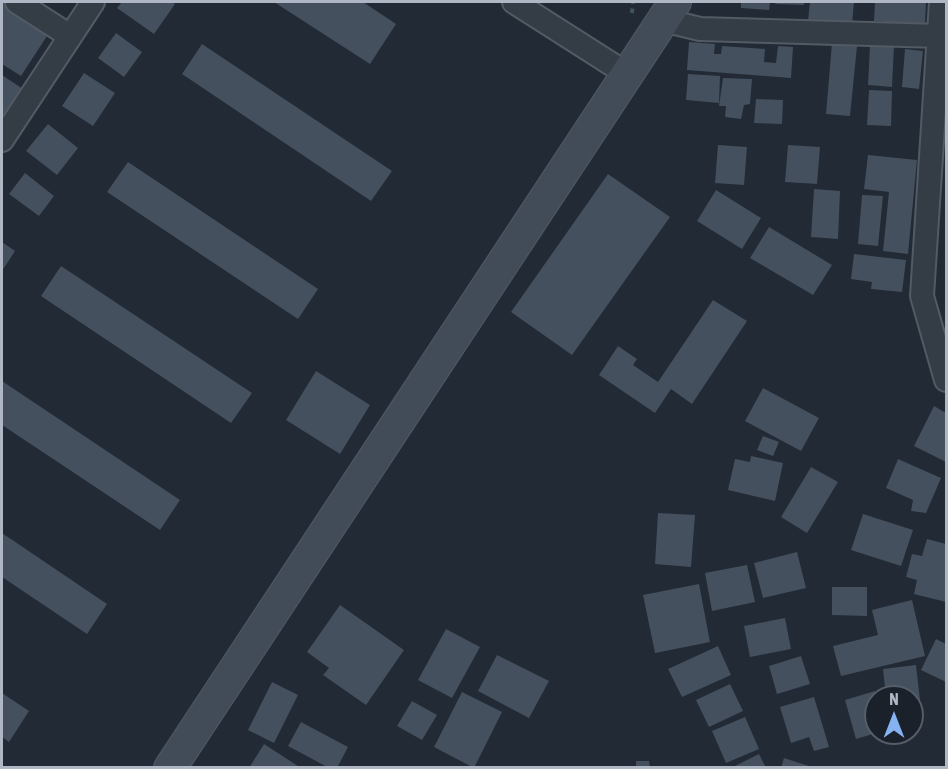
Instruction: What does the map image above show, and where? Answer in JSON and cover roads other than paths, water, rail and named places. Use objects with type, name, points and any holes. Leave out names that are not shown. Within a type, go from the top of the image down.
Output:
[{"type":"street","points":[[17,2],[70,36]]},
{"type":"street","points":[[2,141],[93,2]]},
{"type":"street","points":[[514,2],[627,74]]},
{"type":"street","points":[[941,2],[943,38],[922,296],[946,380]]},
{"type":"street","points":[[170,768],[669,11],[700,29],[943,38]]}]
